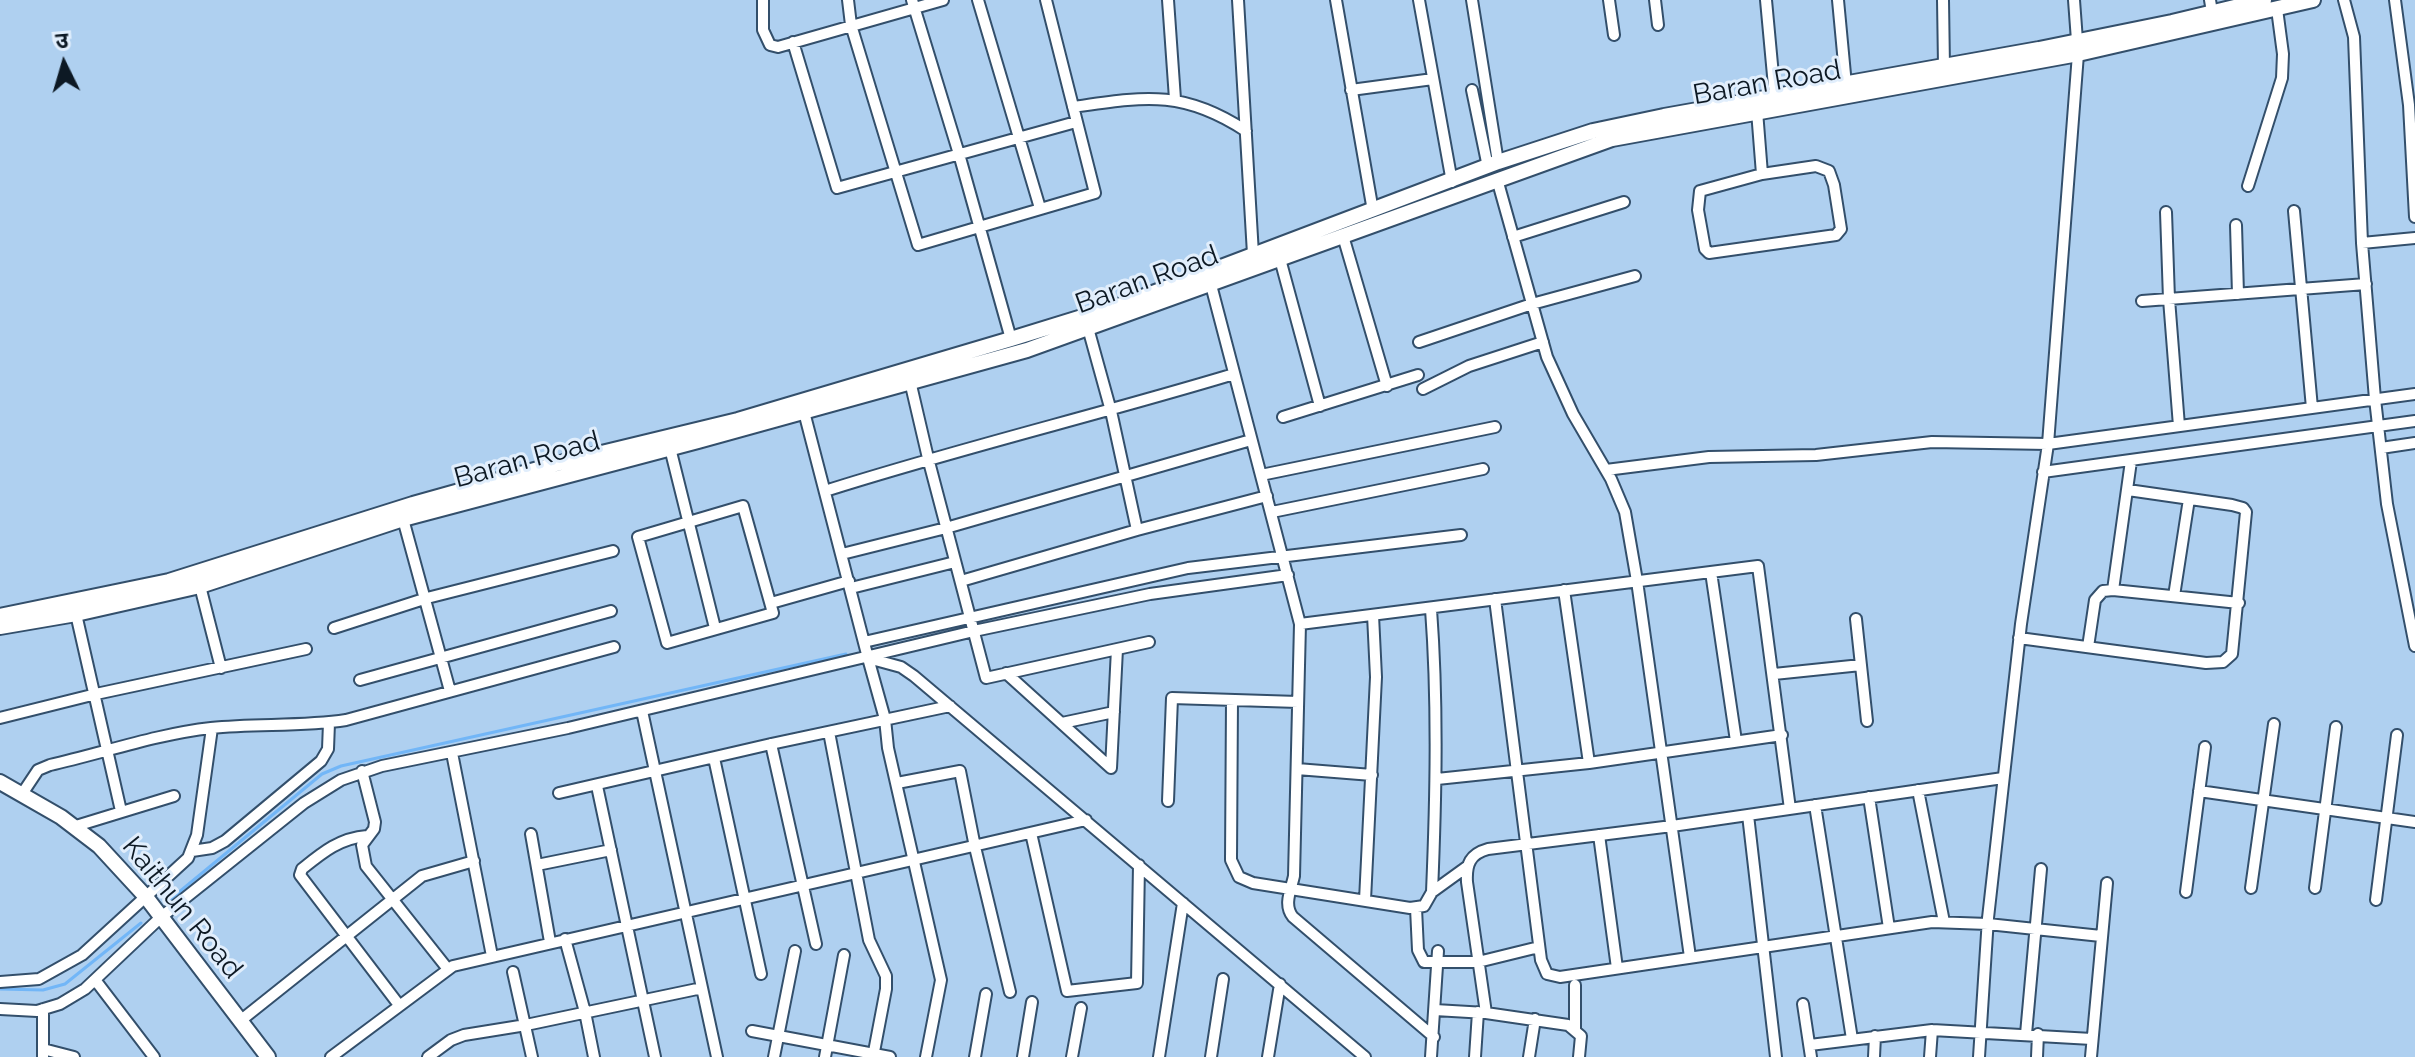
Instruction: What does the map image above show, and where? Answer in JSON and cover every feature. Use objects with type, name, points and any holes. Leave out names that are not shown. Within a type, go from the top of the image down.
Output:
[{"type":"main road","name":"Baran Road","points":[[0,627],[76,614],[200,586],[298,546],[441,496],[1027,350],[1343,236],[1551,143],[1629,122],[1944,66],[2078,47],[2211,6],[2264,0]]},
{"type":"main road","name":"Baran Road","points":[[0,616],[169,581],[670,448],[1121,305],[1253,254],[1495,169],[1612,139],[2313,0]]},
{"type":"main road","name":"Kaithun Road","points":[[0,782],[76,826],[99,846],[146,897],[268,1057]]},
{"type":"street","points":[[763,0],[763,30],[770,45],[778,47],[912,4],[943,0]]},
{"type":"street","points":[[848,0],[851,25],[918,245],[1095,193],[1046,0]]},
{"type":"street","points":[[978,0],[1040,208]]},
{"type":"street","points":[[1168,0],[1175,99]]},
{"type":"street","points":[[1238,0],[1253,254]]},
{"type":"street","points":[[1336,0],[1373,211]]},
{"type":"street","points":[[1419,0],[1452,182]]},
{"type":"street","points":[[1472,0],[1495,169]]},
{"type":"street","points":[[1609,0],[1614,35]]},
{"type":"street","points":[[1655,0],[1658,25]]},
{"type":"street","points":[[1766,0],[1775,97]]},
{"type":"street","points":[[1838,0],[1846,85]]},
{"type":"street","points":[[1943,0],[1944,66]]},
{"type":"street","points":[[1979,1057],[1988,924],[2003,778],[2019,638],[2048,444],[2078,47],[2074,0]]},
{"type":"street","points":[[2344,0],[2354,37],[2362,243],[2375,399],[2387,504],[2415,646]]},
{"type":"street","points":[[2395,0],[2409,105],[2415,217]]},
{"type":"street","points":[[912,4],[959,154],[1011,339]]},
{"type":"street","points":[[2248,186],[2282,78],[2283,54],[2277,9]]},
{"type":"street","points":[[793,42],[837,188],[1076,122]]},
{"type":"street","points":[[1351,90],[1433,79]]},
{"type":"street","points":[[1472,90],[1547,357],[1625,512],[1690,957]]},
{"type":"street","points":[[1073,107],[1146,97],[1175,99],[1217,113],[1246,131]]},
{"type":"street","points":[[1757,111],[1762,174]]},
{"type":"street","points":[[1816,166],[1829,171],[1841,229],[1836,235],[1709,253],[1705,249],[1698,210],[1700,191],[1762,174],[1816,166]]},
{"type":"street","points":[[1513,237],[1624,202]]},
{"type":"street","points":[[2294,211],[2312,408]]},
{"type":"street","points":[[2166,212],[2179,426]]},
{"type":"street","points":[[2236,225],[2238,294]]},
{"type":"street","points":[[1343,236],[1387,386]]},
{"type":"street","points":[[2362,243],[2415,238]]},
{"type":"street","points":[[1280,259],[1320,406]]},
{"type":"street","points":[[1419,342],[1532,304],[1635,276]]},
{"type":"street","points":[[2142,301],[2366,284]]},
{"type":"street","points":[[1211,285],[1300,624],[1294,876],[1287,907],[1293,917],[1434,1037]]},
{"type":"street","points":[[1088,328],[1111,411],[1137,530]]},
{"type":"street","points":[[1423,389],[1469,366],[1543,342]]},
{"type":"street","points":[[825,491],[928,458],[1111,411],[1234,374]]},
{"type":"street","points":[[1283,417],[1418,375]]},
{"type":"street","points":[[910,381],[986,678],[1149,642]]},
{"type":"street","points":[[1606,470],[1709,457],[1816,455],[1932,442],[2048,444],[2415,394]]},
{"type":"street","points":[[802,406],[885,719],[888,748],[941,980],[926,1057]]},
{"type":"street","points":[[2043,472],[2415,421]]},
{"type":"street","points":[[1261,475],[1495,427]]},
{"type":"street","points":[[842,554],[1127,478],[1251,440]]},
{"type":"street","points":[[2381,448],[2415,443]]},
{"type":"street","points":[[670,448],[715,628]]},
{"type":"street","points":[[2113,590],[2131,461]]},
{"type":"street","points":[[1272,512],[1483,469]]},
{"type":"street","points":[[2019,638],[2206,663],[2223,662],[2234,648],[2246,512],[2237,506],[2128,490]]},
{"type":"street","points":[[961,581],[1267,496]]},
{"type":"street","points":[[2174,596],[2189,499]]},
{"type":"street","points":[[743,506],[771,603],[773,613],[667,643],[638,537],[743,506]]},
{"type":"street","points":[[403,519],[450,691]]},
{"type":"street","points":[[864,642],[1188,568],[1461,535]]},
{"type":"street","points":[[334,628],[427,598],[613,551]]},
{"type":"street","points":[[771,603],[955,562]]},
{"type":"street","points":[[1300,624],[1758,566],[1790,809]]},
{"type":"street","points":[[1711,572],[1736,741]]},
{"type":"street","points":[[0,1009],[43,1009],[60,1004],[96,981],[160,918],[317,793],[362,771],[642,711],[974,631],[1150,594],[1288,575]]},
{"type":"street","points":[[200,586],[221,668]]},
{"type":"street","points":[[1564,590],[1589,763]]},
{"type":"street","points":[[2088,647],[2095,600],[2103,591],[2239,603]]},
{"type":"street","points":[[1495,599],[1539,947],[1543,969],[1551,976],[1944,922],[2101,936]]},
{"type":"street","points":[[1232,700],[1231,860],[1236,874],[1244,879],[1365,900],[1416,908],[1427,904],[1432,892],[1437,779],[1436,681],[1431,609]]},
{"type":"street","points":[[360,680],[611,611]]},
{"type":"street","points":[[76,614],[121,811]]},
{"type":"street","points":[[1365,900],[1376,677],[1373,615]]},
{"type":"street","points":[[1856,619],[1867,721]]},
{"type":"street","points":[[22,794],[33,775],[42,768],[109,750],[212,728],[329,723],[614,647]]},
{"type":"street","points":[[0,718],[306,649]]},
{"type":"street","points":[[1006,673],[1111,768],[1117,649]]},
{"type":"street","points":[[868,658],[901,667],[950,706],[1365,1057]]},
{"type":"street","points":[[1774,674],[1861,665]]},
{"type":"street","points":[[1168,801],[1172,698],[1298,702]]},
{"type":"street","points":[[559,793],[950,706]]},
{"type":"street","points":[[642,711],[717,1057]]},
{"type":"street","points":[[1062,723],[1114,712]]},
{"type":"street","points":[[192,851],[212,848],[225,841],[312,770],[327,752],[329,723]]},
{"type":"street","points":[[2251,888],[2274,724]]},
{"type":"street","points":[[2315,888],[2336,727]]},
{"type":"street","points":[[0,982],[39,979],[82,955],[192,851],[212,728]]},
{"type":"street","points":[[829,732],[869,940],[886,976],[874,1056]]},
{"type":"street","points":[[1437,779],[1589,763],[1782,735]]},
{"type":"street","points":[[2376,900],[2397,735]]},
{"type":"street","points":[[771,744],[816,944]]},
{"type":"street","points":[[2186,892],[2205,747]]},
{"type":"street","points":[[452,753],[492,956]]},
{"type":"street","points":[[714,758],[761,974]]},
{"type":"street","points":[[1297,769],[1372,775]]},
{"type":"street","points":[[362,771],[375,822],[362,845],[366,866],[447,968]]},
{"type":"street","points":[[897,783],[960,771],[1010,992]]},
{"type":"street","points":[[1475,1057],[1482,1012],[1468,866],[1472,857],[1480,851],[2003,778]]},
{"type":"street","points":[[597,786],[655,1057]]},
{"type":"street","points":[[1918,790],[1944,922]]},
{"type":"street","points":[[2199,791],[2415,822]]},
{"type":"street","points":[[76,826],[174,796]]},
{"type":"street","points":[[1869,797],[1889,928]]},
{"type":"street","points":[[1815,805],[1852,1039]]},
{"type":"street","points":[[1748,815],[1776,1057]]},
{"type":"street","points":[[331,1057],[447,968],[1086,820]]},
{"type":"street","points":[[1031,833],[1067,991],[1137,983],[1139,865]]},
{"type":"street","points":[[531,834],[550,942]]},
{"type":"street","points":[[1599,835],[1617,968]]},
{"type":"street","points":[[367,836],[334,844],[300,872],[303,881],[399,1005]]},
{"type":"street","points":[[537,865],[611,850]]},
{"type":"street","points":[[240,1021],[390,899],[427,873],[474,861]]},
{"type":"street","points":[[1432,892],[1468,866]]},
{"type":"street","points":[[2037,1057],[2032,1034],[2041,869]]},
{"type":"street","points":[[2091,1057],[2107,883]]},
{"type":"street","points":[[1159,1057],[1183,903]]},
{"type":"street","points":[[1416,908],[1418,950],[1424,962],[1478,962],[1539,947]]},
{"type":"street","points":[[565,939],[594,1057]]},
{"type":"street","points":[[774,1057],[795,951]]},
{"type":"street","points":[[1431,1057],[1438,951]]},
{"type":"street","points":[[825,1057],[844,955]]},
{"type":"street","points":[[513,972],[532,1057]]},
{"type":"street","points":[[1211,1057],[1223,979]]},
{"type":"street","points":[[96,981],[154,1057]]},
{"type":"street","points":[[1268,1057],[1280,984]]},
{"type":"street","points":[[1575,985],[1575,1029]]},
{"type":"street","points":[[428,1057],[451,1040],[464,1035],[702,988]]},
{"type":"street","points":[[975,1057],[986,994]]},
{"type":"street","points":[[1023,1057],[1032,1002]]},
{"type":"street","points":[[1803,1004],[1810,1051],[1852,1039],[1932,1030],[2092,1039]]},
{"type":"street","points":[[1072,1057],[1081,1008]]},
{"type":"street","points":[[43,1009],[43,1053],[74,1057]]},
{"type":"street","points":[[1435,1010],[1482,1012],[1560,1023],[1575,1029],[1581,1036],[1579,1057]]},
{"type":"street","points":[[1529,1057],[1535,1019]]},
{"type":"street","points":[[1930,1057],[1932,1030]]},
{"type":"street","points":[[752,1031],[890,1057]]},
{"type":"street","points":[[1874,1057],[1875,1036]]},
{"type":"waterway","points":[[167,902],[322,774],[341,766],[846,654]]},
{"type":"waterway","points":[[0,989],[43,990],[65,984],[141,923]]}]
